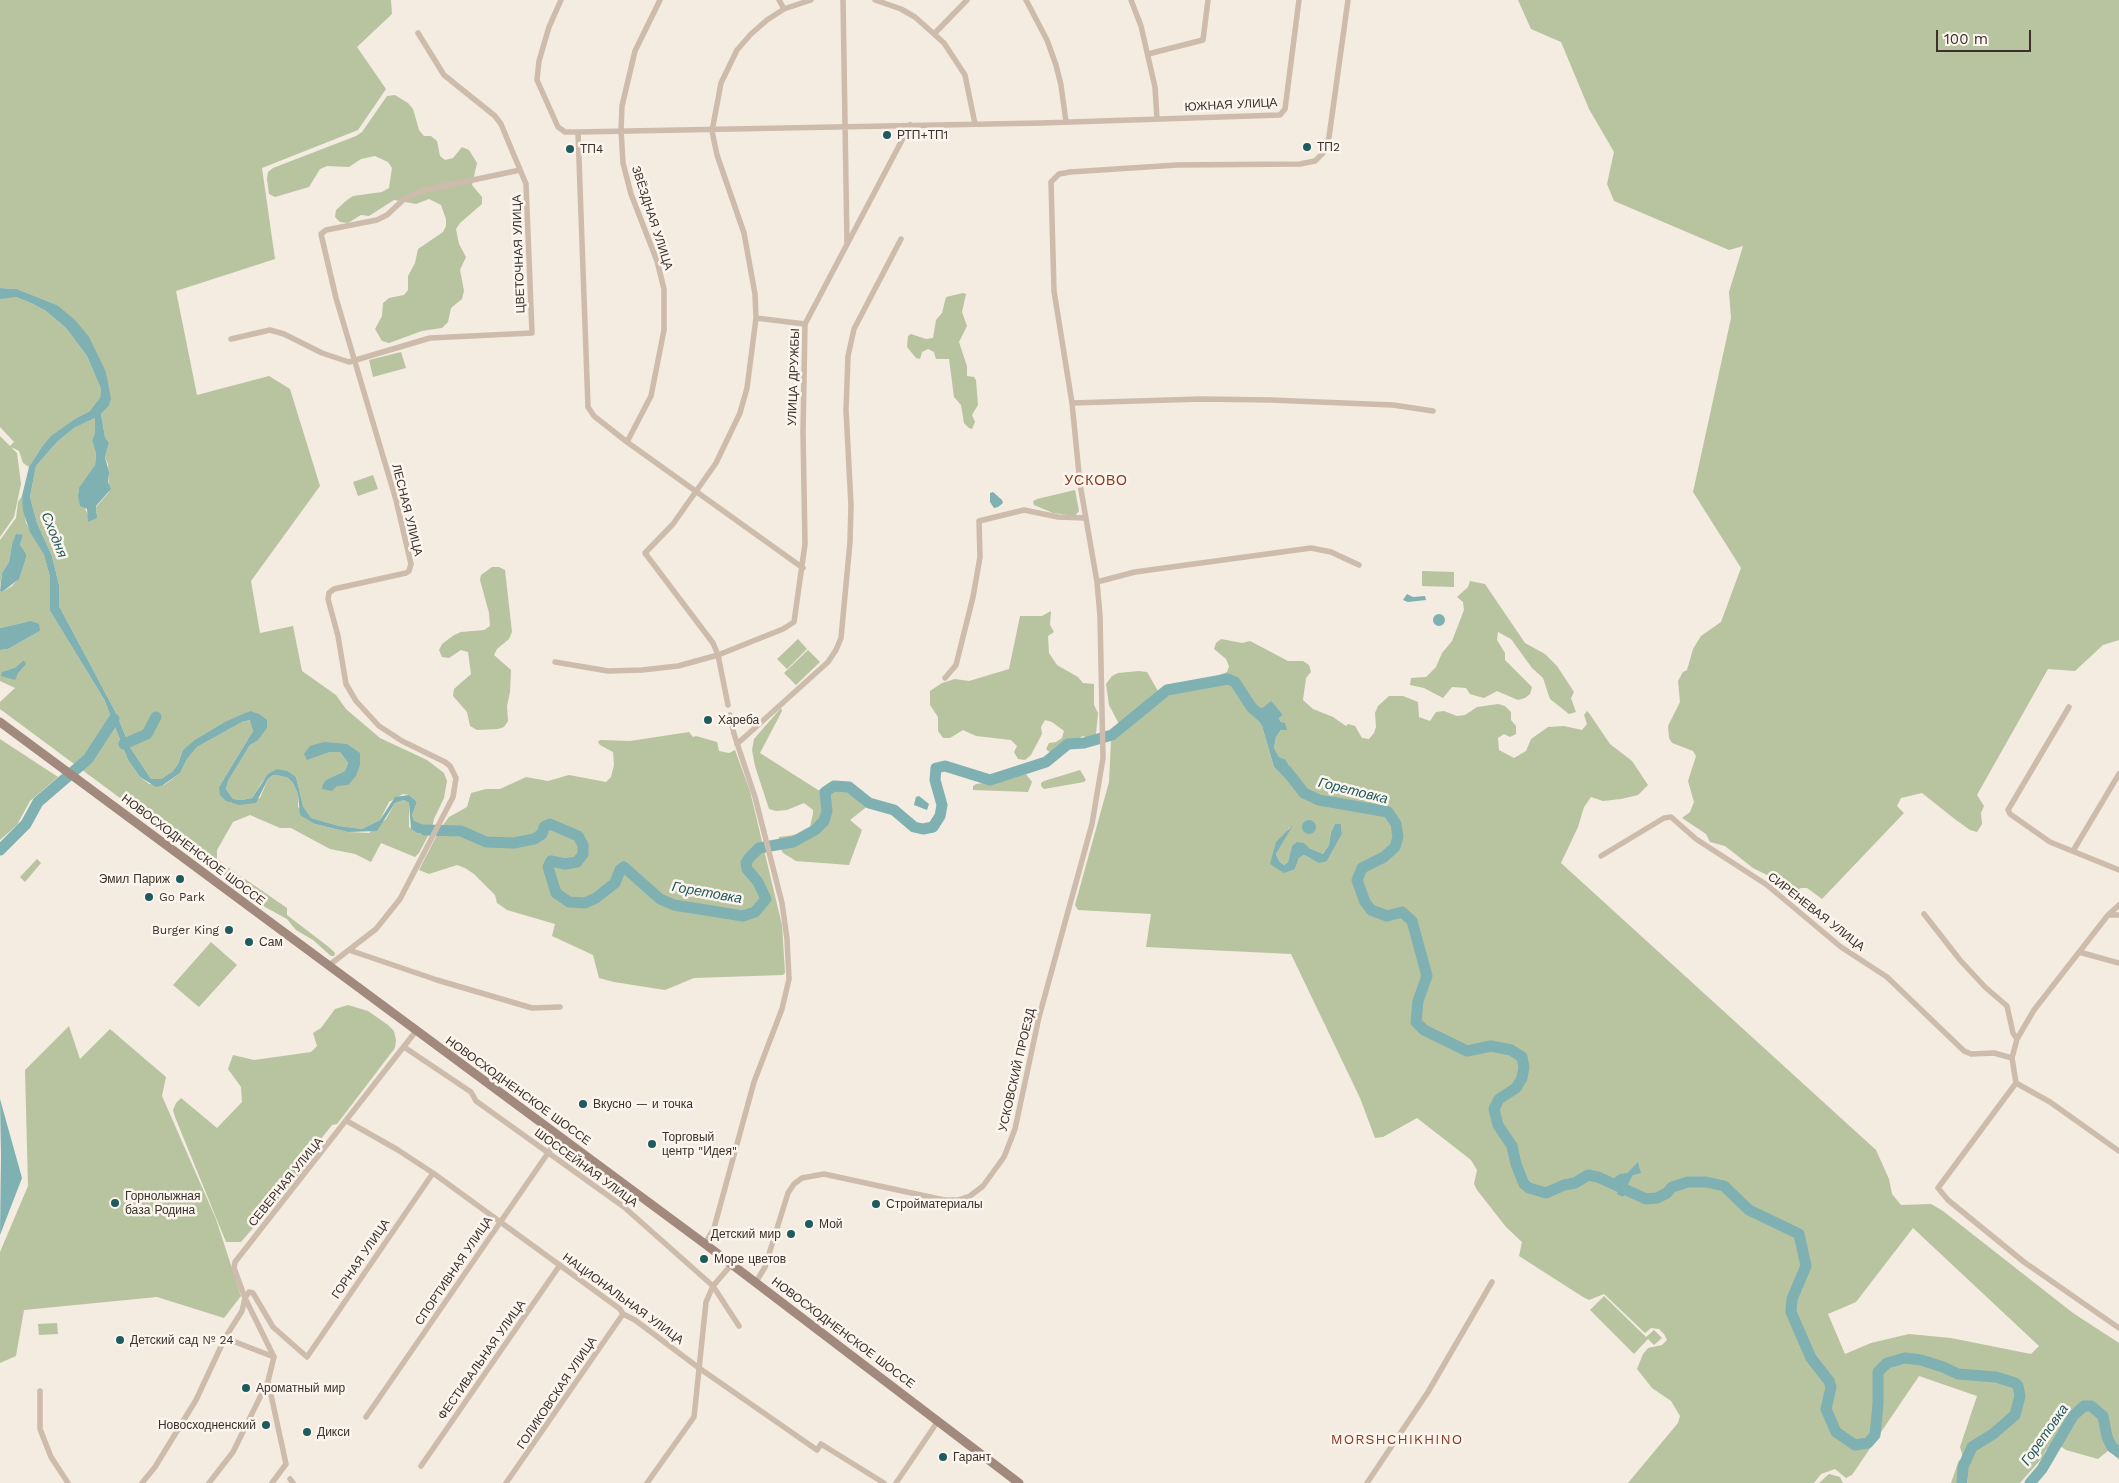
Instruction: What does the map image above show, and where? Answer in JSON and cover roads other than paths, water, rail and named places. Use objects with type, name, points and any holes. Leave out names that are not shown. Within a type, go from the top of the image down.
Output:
[{"type":"main road","name":"НОВОСХОДНЕНСКОЕ ШОССЕ","points":[[0,722],[732,1264],[1019,1483]]},
{"type":"street","points":[[561,0],[549,27],[539,61],[537,80],[558,127],[565,132],[621,130],[712,131],[1157,119],[1155,87],[1148,54],[1141,26],[1131,0]]},
{"type":"street","name":"ЗВЁЗДНАЯ УЛИЦА","points":[[627,442],[651,396],[664,330],[664,289],[657,261],[631,194],[623,163],[622,106],[635,51],[660,0]]},
{"type":"street","points":[[779,0],[784,10]]},
{"type":"street","points":[[728,705],[718,655],[713,643],[645,552],[673,524],[716,463],[740,413],[748,380],[756,318],[752,269],[744,233],[717,155],[712,131],[721,83],[734,56],[751,34],[767,20],[784,10],[811,0]]},
{"type":"street","points":[[843,0],[847,246]]},
{"type":"street","points":[[875,0],[901,9],[935,33],[944,43],[965,75],[975,124]]},
{"type":"street","points":[[935,33],[966,0]]},
{"type":"street","points":[[1026,0],[1047,40],[1053,56],[1061,85],[1066,122]]},
{"type":"street","points":[[1148,54],[1202,40],[1208,0]]},
{"type":"street","name":"ЮЖНАЯ УЛИЦА","points":[[1157,119],[1283,114],[1299,0]]},
{"type":"street","name":"УСКОВСКИЙ ПРОЕЗД","points":[[756,1282],[764,1267],[788,1193],[794,1184],[802,1178],[824,1174],[944,1200],[958,1200],[970,1196],[983,1186],[1004,1157],[1015,1129],[1039,1017],[1092,824],[1101,772],[1103,743],[1100,616],[1085,518],[1072,403],[1054,291],[1050,189],[1054,177],[1070,172],[1177,166],[1300,164],[1315,161],[1324,152],[1329,138],[1348,0]]},
{"type":"street","name":"ЦВЕТОЧНАЯ УЛИЦА","points":[[354,362],[430,338],[532,333],[529,198],[526,184],[501,124],[495,116],[444,75],[418,33]]},
{"type":"street","name":"УЛИЦА ДРУЖБЫ","points":[[555,662],[608,670],[642,670],[678,666],[718,655],[783,630],[794,622],[805,544],[803,432],[805,324],[910,125]]},
{"type":"street","points":[[578,132],[588,407],[594,416],[627,442],[803,568]]},
{"type":"street","name":"ЛЕСНАЯ УЛИЦА","points":[[349,950],[388,915],[407,886],[455,791],[453,772],[445,762],[402,741],[379,726],[349,691],[328,599],[329,593],[334,589],[406,573],[411,568],[396,500],[354,362],[321,237],[326,230],[377,220],[386,215],[403,200],[421,191],[520,170]]},
{"type":"street","points":[[738,744],[828,662],[841,638],[850,533],[846,428],[848,356],[854,329],[901,238]]},
{"type":"street","points":[[756,318],[805,324]]},
{"type":"street","points":[[231,339],[270,330],[342,361],[354,362]]},
{"type":"street","points":[[1072,403],[1201,399],[1270,400],[1393,405],[1434,411]]},
{"type":"street","points":[[945,678],[956,665],[973,597],[980,557],[979,521],[1024,510],[1058,517],[1085,518]]},
{"type":"street","points":[[1096,582],[1135,572],[1311,548],[1332,552],[1359,565]]},
{"type":"street","points":[[2069,706],[2008,810],[2010,814],[2034,832],[2073,852],[2119,870]]},
{"type":"street","points":[[705,1244],[714,1228],[759,1066],[782,1009],[788,984],[786,930],[782,903],[756,797],[730,715]]},
{"type":"street","points":[[2073,852],[2119,774]]},
{"type":"street","name":"СИРЕНЕВАЯ УЛИЦА","points":[[1601,856],[1664,818],[1671,817],[1696,839],[1768,885],[1841,948],[1887,977],[1964,1051],[1971,1054],[1994,1053],[2012,1058]]},
{"type":"street","points":[[2119,905],[2108,915],[2034,1010],[2017,1038],[2012,1058],[2016,1083],[1938,1188],[1948,1200],[2024,1262],[2119,1328]]},
{"type":"street","points":[[1924,914],[1960,960],[1985,987],[2007,1006],[2013,1033],[2017,1038]]},
{"type":"street","points":[[2108,915],[2119,915]]},
{"type":"street","points":[[328,966],[349,950],[437,980],[532,1008],[560,1008]]},
{"type":"street","points":[[2079,952],[2119,963]]},
{"type":"street","name":"СЕВЕРНАЯ УЛИЦА","points":[[274,1357],[244,1298],[234,1268],[235,1262],[416,1031]]},
{"type":"street","name":"ШОССЕЙНАЯ УЛИЦА","points":[[404,1048],[471,1092],[476,1101],[624,1207],[713,1286],[739,1326]]},
{"type":"street","points":[[2016,1083],[2050,1102],[2119,1151]]},
{"type":"street","name":"НАЦИОНАЛЬНАЯ УЛИЦА","points":[[347,1121],[398,1150],[433,1173],[560,1265],[623,1314],[635,1320],[699,1368],[817,1450],[821,1444],[884,1483]]},
{"type":"street","name":"СПОРТИВНАЯ УЛИЦА","points":[[366,1417],[560,1137]]},
{"type":"street","name":"ГОРНАЯ УЛИЦА","points":[[244,1298],[249,1292],[253,1292],[273,1327],[306,1357],[433,1173]]},
{"type":"street","points":[[647,1483],[694,1417],[706,1302],[713,1286],[732,1264]]},
{"type":"street","name":"ФЕСТИВАЛЬНАЯ УЛИЦА","points":[[422,1466],[560,1265]]},
{"type":"street","points":[[1367,1483],[1428,1392],[1492,1282]]},
{"type":"street","points":[[142,1483],[155,1466],[196,1400],[225,1338],[242,1311],[244,1298]]},
{"type":"street","name":"ГОЛИКОВСКАЯ УЛИЦА","points":[[506,1483],[623,1314]]},
{"type":"street","points":[[209,1483],[233,1452],[268,1381],[274,1357],[225,1338]]},
{"type":"street","points":[[268,1381],[286,1464],[272,1483]]},
{"type":"street","points":[[40,1391],[40,1429],[51,1456],[68,1483]]},
{"type":"street","points":[[896,1483],[938,1421]]},
{"type":"water","points":[[0,288],[17,289],[57,305],[75,320],[89,337],[106,372],[111,399],[108,407],[101,414],[105,437],[109,443],[105,457],[109,472],[108,482],[111,489],[96,506],[97,518],[88,522],[87,509],[80,506],[78,496],[79,488],[95,465],[96,454],[92,440],[95,433],[95,418],[74,428],[57,442],[36,466],[30,497],[37,523],[52,556],[59,585],[59,606],[116,713],[130,747],[151,779],[161,779],[172,772],[178,764],[183,750],[195,740],[225,722],[250,711],[259,714],[267,720],[267,728],[257,741],[250,745],[228,781],[226,789],[233,799],[252,798],[268,774],[277,769],[287,771],[296,777],[303,806],[311,818],[339,826],[362,829],[380,820],[395,797],[409,795],[417,802],[412,815],[414,821],[432,828],[429,834],[417,833],[411,829],[409,803],[404,800],[395,803],[377,831],[348,832],[315,824],[300,815],[298,794],[293,783],[288,778],[281,776],[273,775],[268,779],[256,803],[239,805],[226,801],[220,795],[219,787],[253,731],[250,720],[242,722],[197,747],[187,759],[180,773],[163,785],[156,787],[140,777],[128,760],[104,699],[50,611],[50,577],[44,555],[30,532],[23,511],[22,496],[29,467],[41,448],[51,436],[90,411],[100,398],[101,389],[87,356],[66,328],[46,311],[31,303],[16,297],[0,299]]},
{"type":"water","points":[[993,492],[1003,503],[994,508],[990,502],[990,493]]},
{"type":"water","points":[[16,534],[23,535],[20,545],[26,554],[26,558],[19,579],[2,592],[0,591],[2,573],[9,562]]},
{"type":"water","points":[[1407,594],[1413,597],[1425,596],[1426,600],[1408,602],[1403,600]]},
{"type":"water","points":[[1437,614],[1441,614],[1445,620],[1441,626],[1437,626],[1433,622],[1433,618]]},
{"type":"water","points":[[31,621],[39,624],[40,631],[8,649],[0,650],[0,628]]},
{"type":"water","points":[[23,661],[26,662],[25,665],[15,680],[1,676],[2,672],[15,668]]},
{"type":"water","points":[[1271,701],[1283,715],[1279,718],[1281,722],[1285,723],[1287,730],[1281,730],[1276,737],[1274,748],[1279,757],[1285,759],[1297,778],[1295,787],[1274,767],[1262,726],[1250,709],[1264,707]]},
{"type":"water","points":[[324,742],[347,744],[360,753],[360,765],[356,776],[348,785],[337,786],[332,791],[322,789],[323,784],[326,780],[345,771],[348,763],[340,752],[329,752],[307,760],[304,754],[310,746]]},
{"type":"water","points":[[919,796],[929,804],[927,810],[914,805],[916,797]]},
{"type":"water","points":[[1306,820],[1312,820],[1316,827],[1312,834],[1306,834],[1302,830],[1302,824]]},
{"type":"water","points":[[1335,824],[1341,824],[1342,834],[1327,861],[1319,863],[1304,855],[1299,858],[1295,869],[1284,873],[1270,864],[1276,842],[1293,825],[1276,854],[1279,861],[1284,865],[1288,862],[1292,846],[1297,842],[1304,843],[1309,848],[1323,854],[1329,845],[1331,832]]},
{"type":"water","points":[[0,1099],[22,1178],[0,1235],[1,1156]]},
{"type":"water","points":[[1638,1162],[1641,1173],[1633,1175],[1628,1185],[1628,1192],[1623,1197],[1617,1194],[1616,1188],[1597,1178],[1611,1180],[1620,1174],[1627,1173]]},
{"type":"waterway","name":"Горетовка","points":[[425,830],[461,831],[486,842],[514,843],[534,839],[542,834],[544,827],[550,824],[578,836],[583,845],[583,854],[577,862],[565,864],[551,861],[548,867],[556,893],[569,902],[585,903],[596,898],[615,883],[620,870],[624,867],[660,899],[674,905],[743,916],[755,912],[766,899],[758,882],[747,869],[746,863],[749,858],[759,848],[793,842],[815,830],[824,821],[827,811],[825,792],[834,786],[849,787],[869,803],[894,810],[914,827],[923,829],[933,827],[940,816],[942,805],[935,780],[936,768],[945,766],[990,780],[1046,762],[1068,744],[1084,743],[1112,735],[1167,690],[1228,679],[1235,682],[1252,708],[1264,718]]},
{"type":"waterway","points":[[124,744],[147,734],[156,717]]},
{"type":"waterway","name":"Сходня","points":[[0,850],[26,824],[38,802],[88,759],[114,719]]},
{"type":"waterway","name":"Горетовка","points":[[1286,770],[1304,793],[1319,800],[1388,812],[1396,824],[1398,837],[1395,847],[1384,857],[1362,868],[1357,880],[1365,902],[1371,910],[1387,916],[1402,912],[1412,921],[1427,976],[1418,1001],[1416,1022],[1424,1030],[1467,1051],[1491,1046],[1511,1050],[1522,1057],[1524,1067],[1522,1078],[1516,1088],[1499,1099],[1494,1109],[1498,1125],[1512,1146],[1516,1164],[1524,1184],[1529,1188],[1546,1193],[1564,1185],[1575,1183],[1588,1175],[1598,1177],[1646,1199],[1657,1198],[1667,1193],[1672,1187],[1688,1182],[1706,1182],[1724,1186],[1749,1210],[1799,1234],[1806,1266],[1792,1299],[1791,1312],[1811,1358],[1829,1381],[1831,1387],[1826,1409],[1836,1432],[1855,1445],[1868,1443],[1875,1435],[1878,1404],[1878,1372],[1887,1363],[1905,1358],[1921,1360],[1958,1374],[1996,1377],[2015,1383],[2018,1386],[2020,1396],[2015,1415],[1993,1434],[1972,1447],[1963,1467],[1962,1483]]},
{"type":"waterway","name":"Горетовка","points":[[2030,1483],[2042,1469],[2073,1416],[2084,1406],[2091,1406],[2103,1416],[2107,1437],[2112,1447],[2119,1452]]},
{"type":"place","name":"РТП+ТП1","points":[[887,135]]},
{"type":"place","name":"ТП2","points":[[1307,147]]},
{"type":"place","name":"ТП4","points":[[570,149]]},
{"type":"place","name":"Хареба","points":[[708,720]]},
{"type":"place","name":"Эмил Париж","points":[[180,879]]},
{"type":"place","name":"Go Park","points":[[149,897]]},
{"type":"place","name":"Burger King","points":[[229,930]]},
{"type":"place","name":"Сам","points":[[249,942]]},
{"type":"place","name":"Вкусно — и точка","points":[[583,1104]]},
{"type":"place","name":"Торговый центр \"Идея\"","points":[[652,1144]]},
{"type":"place","name":"Горнолыжная база Родина","points":[[115,1203]]},
{"type":"place","name":"Стройматериалы","points":[[876,1204]]},
{"type":"place","name":"Мой","points":[[809,1224]]},
{"type":"place","name":"Детский мир","points":[[791,1234]]},
{"type":"place","name":"Море цветов","points":[[704,1259]]},
{"type":"place","name":"Детский сад № 24","points":[[120,1340]]},
{"type":"place","name":"Ароматный мир","points":[[246,1388]]},
{"type":"place","name":"Новосходненский","points":[[266,1425]]},
{"type":"place","name":"Дикси","points":[[307,1432]]},
{"type":"place","name":"Гарант","points":[[943,1457]]},
{"type":"district","name":"УСКОВО","points":[[1096,481]]},
{"type":"district","name":"MORSHCHIKHINO","points":[[1397,1440]]}]
